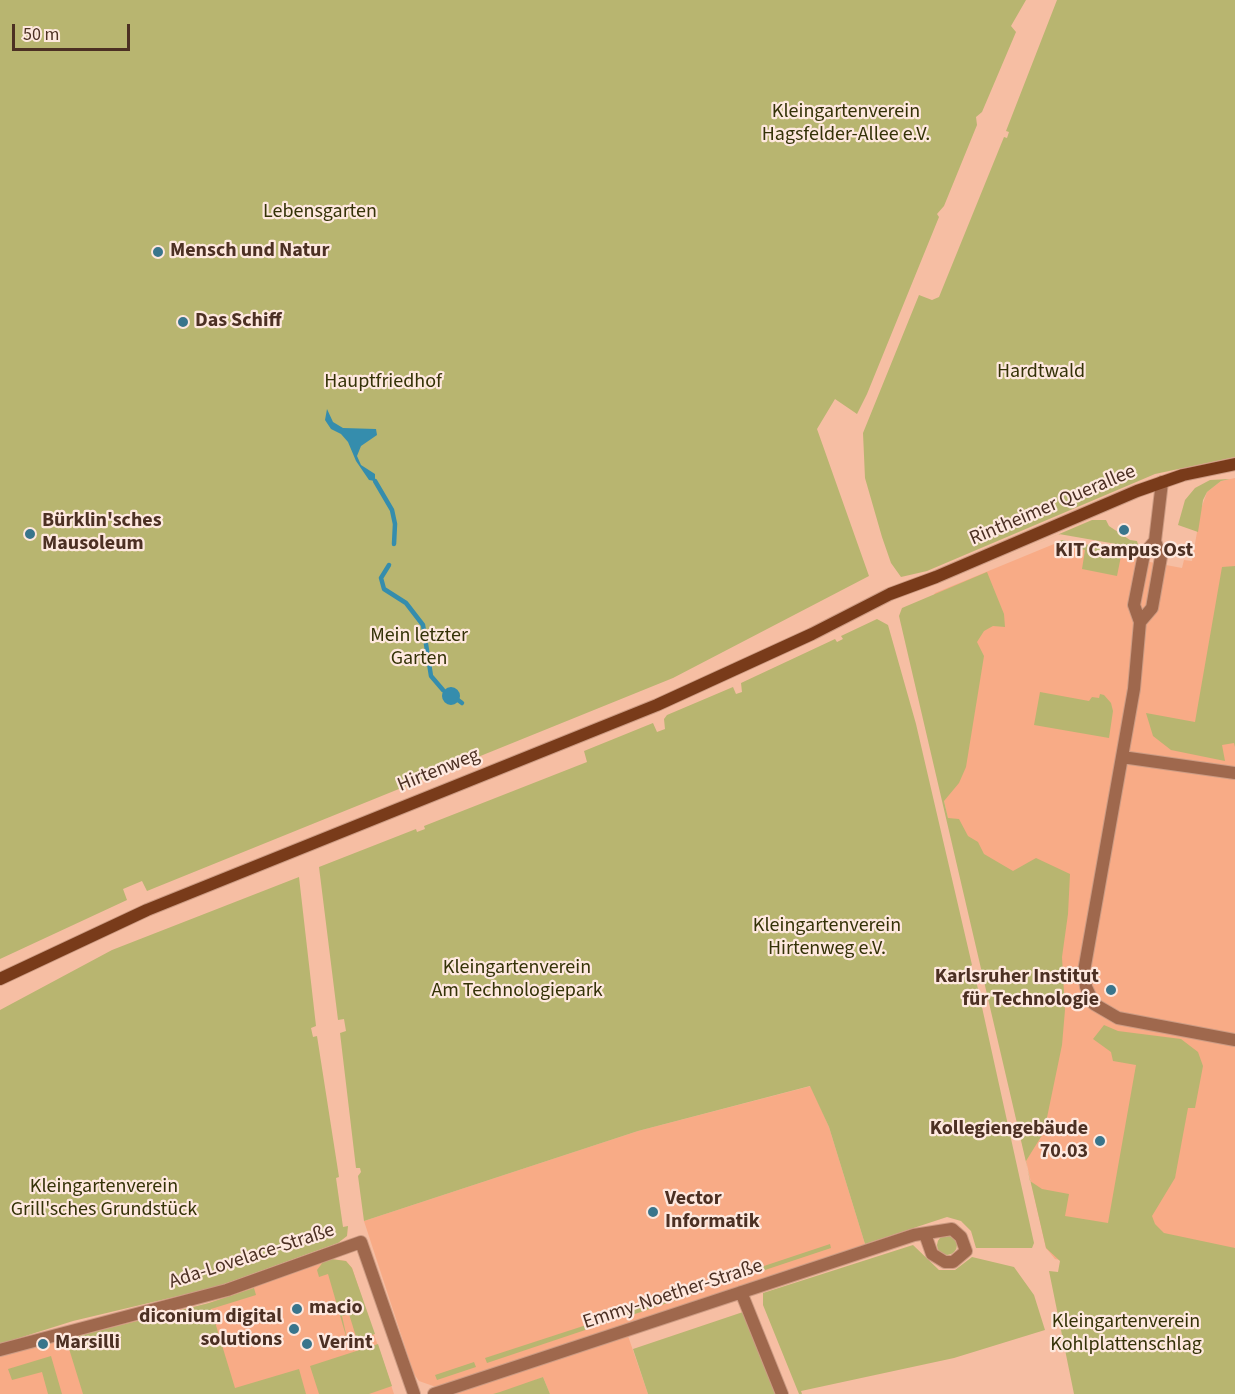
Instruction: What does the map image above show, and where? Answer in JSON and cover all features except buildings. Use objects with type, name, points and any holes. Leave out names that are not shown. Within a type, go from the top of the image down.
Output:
[{"type":"street","name":"Rintheimer Querallee","points":[[890,594],[1162,482],[1235,464]]},
{"type":"street","points":[[1140,622],[1152,608],[1161,557],[1155,541],[1162,482]]},
{"type":"street","points":[[1155,541],[1144,554],[1134,605],[1140,622],[1134,689],[1084,971],[1086,987],[1094,1004],[1118,1018],[1235,1041]]},
{"type":"street","name":"Hirtenweg","points":[[0,979],[147,910],[657,705],[890,594]]},
{"type":"street","points":[[1122,757],[1235,772]]},
{"type":"street","name":"Emmy-Noether-Straße","points":[[434,1394],[741,1292],[925,1234]]},
{"type":"street","name":"Ada-Lovelace-Straße","points":[[0,1350],[227,1290],[361,1242],[414,1394]]},
{"type":"street","points":[[741,1292],[782,1394]]},
{"type":"shaded area","name":"Karlsruher Institut für Technologie","points":[[1235,478],[1235,1293],[1055,1259],[1046,1248],[908,643],[935,593],[1054,544],[1182,568],[1184,560],[1192,561],[1201,509],[1207,492],[1221,481]]},
{"type":"shaded area","points":[[811,1086],[829,1127],[865,1244],[436,1387],[419,1381],[414,1374],[364,1221],[638,1131]]},
{"type":"shaded area","points":[[331,1259],[346,1261],[352,1268],[394,1394],[0,1394],[0,1357],[79,1333],[206,1304]]},
{"type":"shaded area","points":[[627,1333],[648,1394],[550,1394],[543,1377],[501,1394],[451,1394]]},
{"type":"green space","name":"Hauptfriedhof","points":[[0,0],[1026,0],[1011,26],[1016,32],[982,112],[976,117],[977,125],[944,206],[937,214],[939,217],[867,394],[857,414],[835,399],[817,429],[869,576],[673,678],[147,891],[142,881],[123,889],[127,900],[0,959]]},
{"type":"green space","name":"Hardtwald","points":[[1057,0],[1235,0],[1235,457],[1155,474],[927,571],[901,577],[891,563],[865,478],[863,433],[919,295],[932,300],[939,297],[1004,137],[1007,138],[1009,132],[1006,131]]},
{"type":"green space","points":[[1230,479],[1221,481],[1207,492],[1203,500],[1198,532],[1178,525],[1185,500],[1195,488],[1210,480]]},
{"type":"green space","points":[[1092,520],[1106,520],[1109,526],[1130,540],[1137,541],[1139,548],[1059,534]]},
{"type":"green space","points":[[1062,540],[1122,551],[1117,576],[1082,569],[1085,550],[1054,544]]},
{"type":"green space","points":[[1235,566],[1235,747],[1234,743],[1222,745],[1225,761],[1171,750],[1153,736],[1146,713],[1195,722],[1222,567]]},
{"type":"green space","points":[[987,572],[1004,614],[1005,627],[993,626],[984,631],[977,642],[984,656],[966,767],[959,783],[944,801],[948,818],[959,819],[968,836],[978,842],[984,854],[1013,871],[1036,858],[1070,874],[1068,914],[1062,957],[1065,1010],[1062,1045],[1044,1132],[1026,1161],[1027,1168],[899,616],[902,608]]},
{"type":"green space","points":[[877,619],[888,625],[916,724],[972,965],[969,967],[970,971],[974,971],[1034,1243],[1032,1248],[976,1248],[971,1231],[961,1221],[947,1217],[865,1244],[829,1127],[810,1086],[638,1131],[364,1221],[358,1176],[361,1172],[360,1168],[356,1168],[340,1033],[346,1031],[344,1019],[338,1020],[319,867],[416,829],[417,832],[425,829],[424,826],[587,762],[584,751],[653,723],[657,732],[665,729],[664,719],[667,715],[733,687],[736,694],[742,692],[741,683],[835,639],[837,642],[843,639],[841,636]]},
{"type":"green space","points":[[1040,692],[1089,701],[1092,697],[1099,698],[1100,694],[1104,695],[1111,703],[1113,711],[1109,738],[1034,725]]},
{"type":"green space","name":"Kleingartenverein Grill'sches Grundstück","points":[[299,877],[316,1026],[311,1028],[313,1037],[317,1036],[339,1177],[336,1178],[343,1227],[348,1226],[347,1236],[338,1243],[216,1287],[73,1321],[0,1344],[0,1010],[112,950]]},
{"type":"green space","name":"Kleingartenverein Kohlplattenschlag","points":[[1104,1025],[1118,1031],[1181,1039],[1198,1052],[1203,1066],[1195,1108],[1188,1108],[1175,1178],[1152,1216],[1155,1224],[1164,1233],[1235,1248],[1235,1394],[1074,1394],[1049,1271],[1058,1272],[1060,1261],[1046,1248],[1030,1181],[1042,1189],[1069,1194],[1065,1216],[1108,1223],[1136,1065],[1113,1061],[1111,1052],[1093,1039]]},
{"type":"green space","points":[[947,1235],[954,1238],[957,1245],[954,1252],[947,1255],[940,1252],[937,1245],[940,1238]]},
{"type":"green space","points":[[830,1244],[831,1248],[759,1272],[758,1268]]},
{"type":"green space","points":[[913,1245],[939,1270],[955,1270],[972,1257],[1014,1267],[1034,1295],[1045,1330],[954,1358],[801,1391],[802,1394],[799,1394],[763,1305],[763,1293]]},
{"type":"green space","points":[[331,1259],[346,1261],[352,1268],[375,1334],[357,1340],[349,1314],[342,1316],[348,1343],[328,1274],[319,1277],[317,1270],[323,1262]]},
{"type":"green space","points":[[254,1288],[256,1295],[211,1309],[235,1388],[299,1369],[306,1394],[83,1394],[66,1339],[209,1303]]},
{"type":"green space","points":[[696,1289],[697,1293],[626,1317],[624,1312]]},
{"type":"green space","points":[[743,1312],[776,1394],[648,1394],[633,1349]]},
{"type":"green space","points":[[614,1316],[615,1320],[487,1363],[485,1358]]},
{"type":"green space","points":[[378,1344],[392,1386],[369,1394],[319,1394],[310,1366]]},
{"type":"green space","points":[[51,1356],[62,1394],[48,1394],[42,1372],[12,1380],[8,1369]]},
{"type":"green space","points":[[474,1362],[476,1367],[437,1380],[435,1375]]},
{"type":"green space","points":[[543,1377],[550,1394],[493,1394],[500,1392]]},
{"type":"water","points":[[327,409],[333,422],[343,428],[376,429],[377,435],[361,446],[357,456],[361,465],[375,474],[375,481],[369,480],[356,461],[348,442],[341,434],[331,429],[325,420]]},
{"type":"water","points":[[451,687],[457,690],[460,696],[457,702],[451,705],[445,702],[442,696],[445,690]]},
{"type":"waterway","points":[[375,481],[392,510],[395,524],[394,544]]},
{"type":"waterway","points":[[389,565],[381,578],[384,589],[406,603],[423,625],[431,676],[443,690]]},
{"type":"waterway","points":[[458,700],[462,703]]},
{"type":"place","name":"Mensch und Natur","points":[[158,252]]},
{"type":"place","name":"Das Schiff","points":[[183,322]]},
{"type":"place","name":"KIT Campus Ost","points":[[1124,530]]},
{"type":"place","name":"Bürklin'sches Mausoleum","points":[[30,534]]},
{"type":"place","name":"Karlsruher Institut für Technologie","points":[[1111,990]]},
{"type":"place","name":"Kollegiengebäude 70.03","points":[[1100,1141]]},
{"type":"place","name":"Vector Informatik","points":[[653,1212]]},
{"type":"place","name":"macio","points":[[297,1309]]},
{"type":"place","name":"diconium digital solutions","points":[[294,1329]]},
{"type":"place","name":"Marsilli","points":[[43,1344]]},
{"type":"place","name":"Verint","points":[[307,1344]]},
{"type":"park label","name":"Kleingartenverein Hagsfelder-Allee e.V.","points":[[846,124]]},
{"type":"park label","name":"Lebensgarten","points":[[320,213]]},
{"type":"park label","name":"Mein letzter Garten","points":[[419,648]]},
{"type":"park label","name":"Kleingartenverein Hirtenweg e.V.","points":[[827,938]]},
{"type":"park label","name":"Kleingartenverein Am Technologiepark","points":[[517,980]]}]
